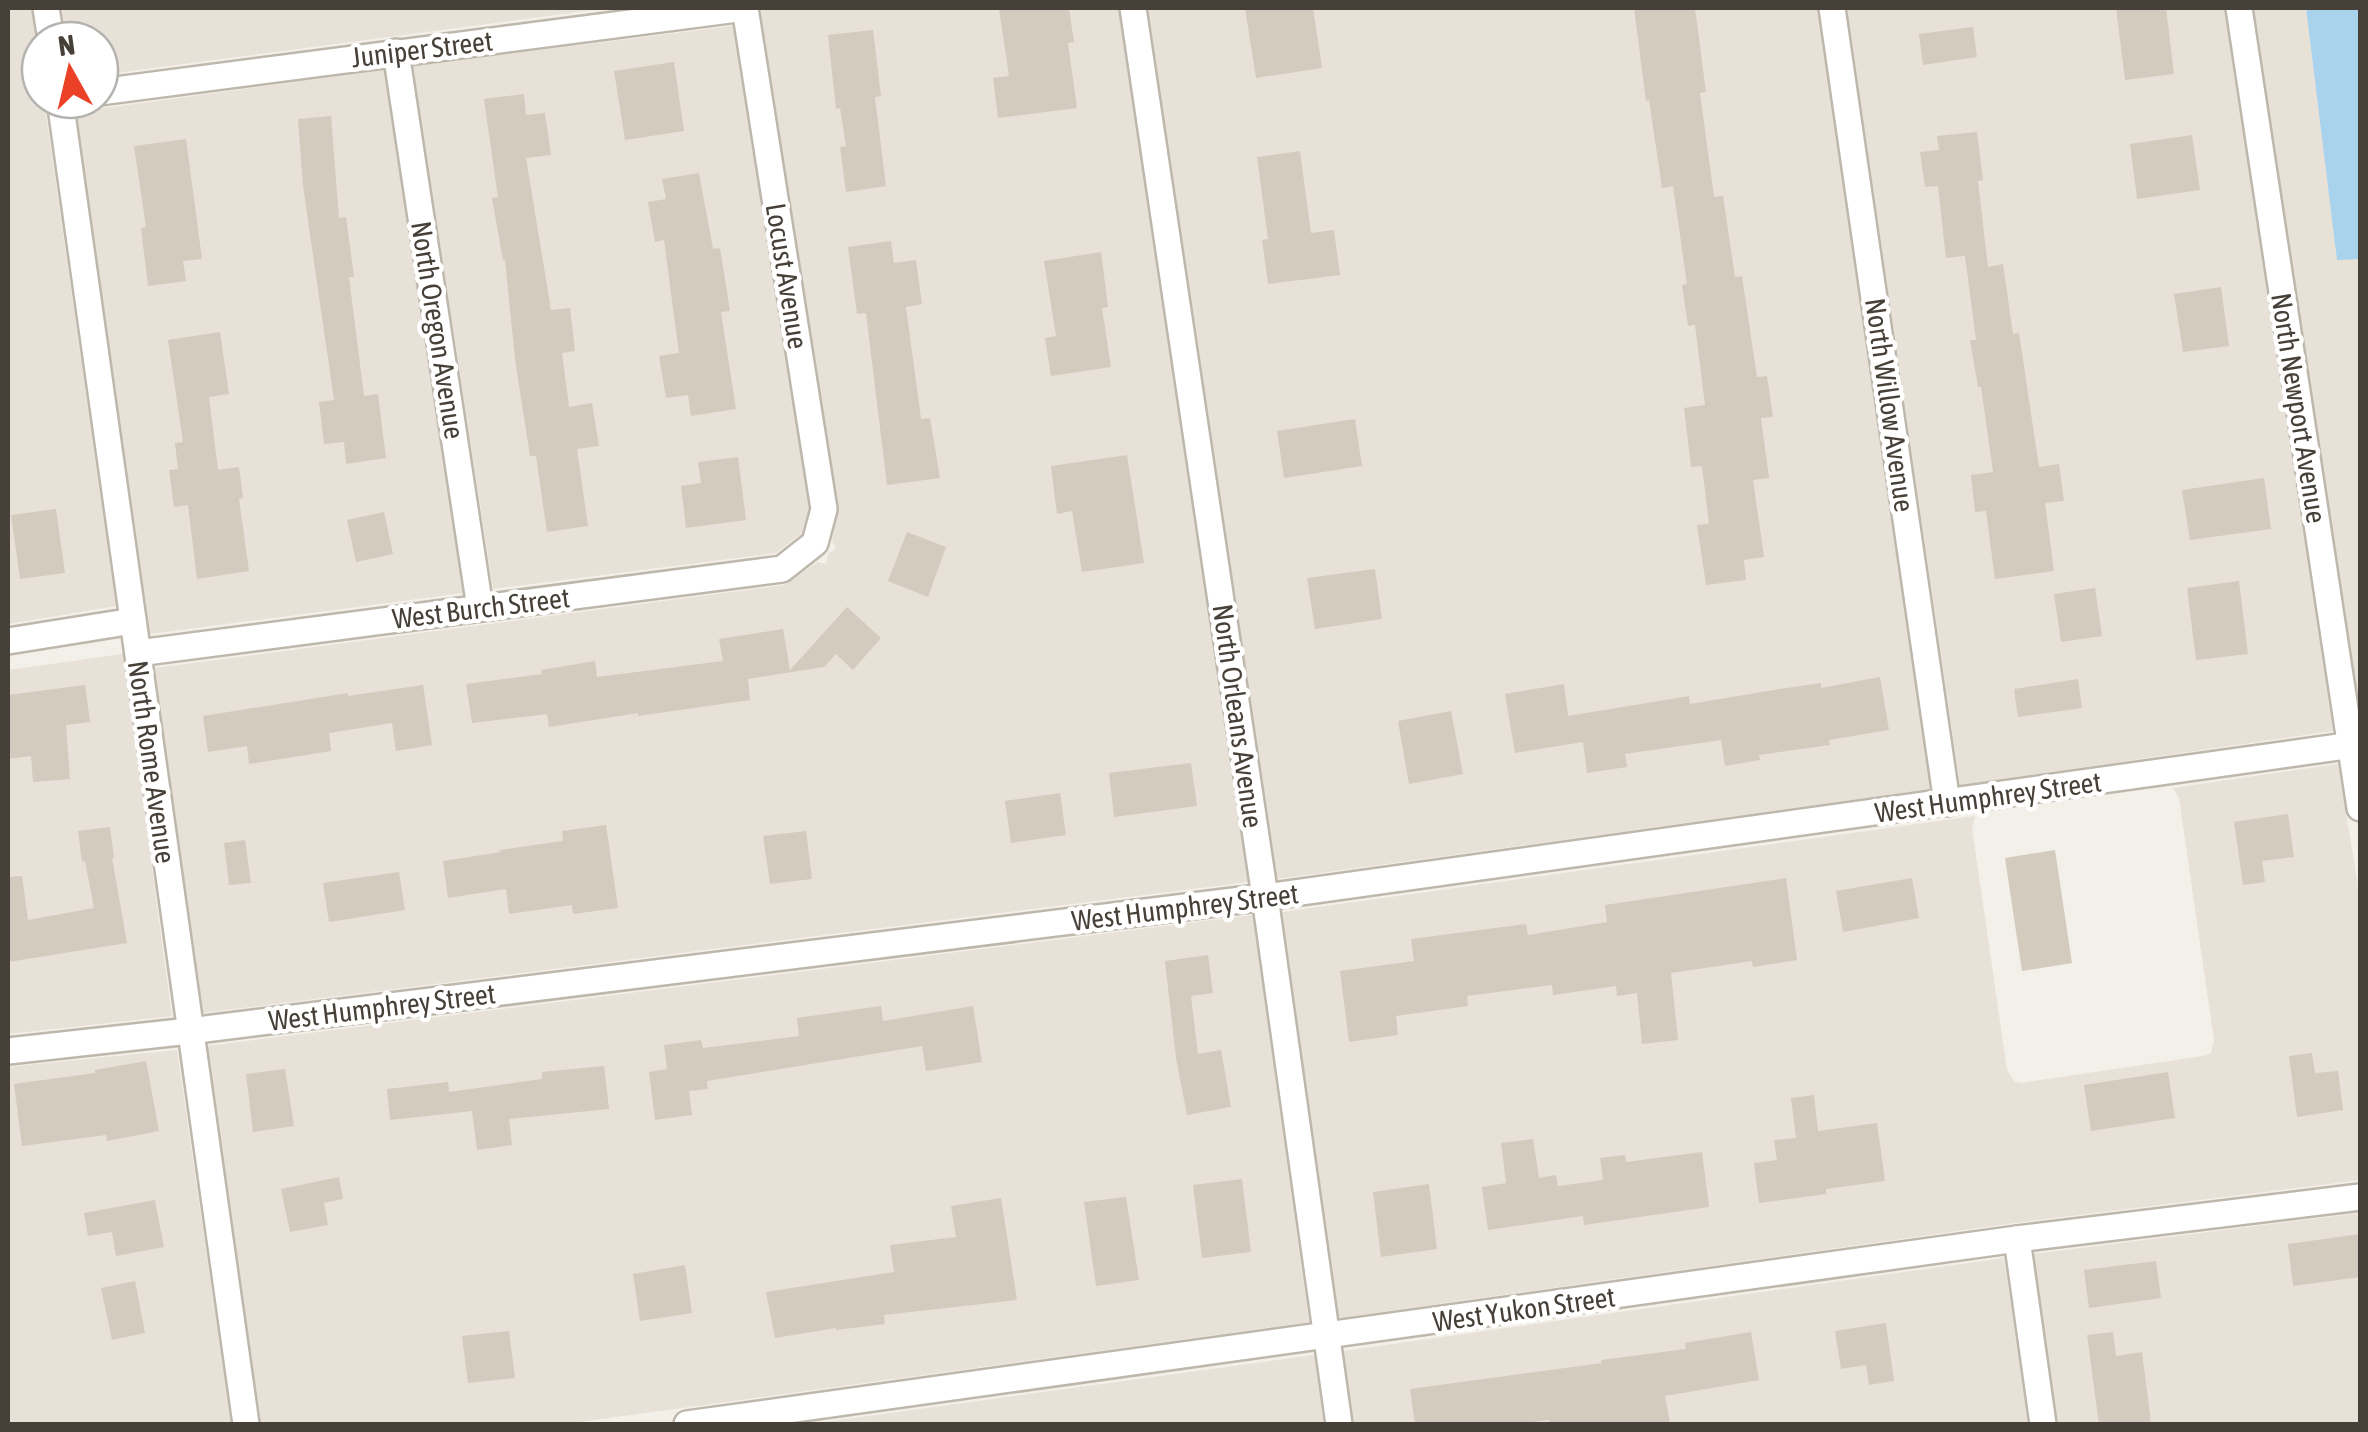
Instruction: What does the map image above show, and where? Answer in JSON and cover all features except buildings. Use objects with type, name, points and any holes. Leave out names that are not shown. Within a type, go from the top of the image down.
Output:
[{"type":"street","name":"Juniper Street","points":[[120,89],[745,8]]},
{"type":"street","name":"Locust Avenue","points":[[745,8],[824,509],[816,543]]},
{"type":"street","name":"North Orleans Avenue","points":[[1133,8],[1339,1424]]},
{"type":"street","name":"North Willow Avenue","points":[[1832,8],[1947,803]]},
{"type":"street","name":"North Newport Avenue","points":[[2239,8],[2355,745],[2360,808]]},
{"type":"street","name":"North Oregon Avenue","points":[[396,52],[480,608]]},
{"type":"street","name":"North Rome Avenue","points":[[63,120],[246,1424]]},
{"type":"street","name":"West Burch Street","points":[[138,653],[782,569],[816,543]]},
{"type":"street","points":[[8,641],[133,621]]},
{"type":"street","name":"West Humphrey Street","points":[[8,1050],[190,1032],[1265,897],[2355,745]]},
{"type":"street","name":"West Yukon Street","points":[[687,1424],[2017,1239],[2360,1197]]},
{"type":"street","points":[[2017,1239],[2043,1424]]},
{"type":"shaded area","points":[[8,8],[31,8],[33,20],[20,20],[20,120],[47,120],[116,606],[8,624]]},
{"type":"shaded area","points":[[61,8],[608,8],[120,72],[120,20],[63,20]]},
{"type":"shaded area","points":[[760,8],[1118,8],[1248,882],[202,1013],[155,668],[784,585],[818,562],[826,564],[828,554],[836,548],[832,541],[838,506]]},
{"type":"shaded area","points":[[1148,8],[1817,8],[1930,789],[1277,879]]},
{"type":"shaded area","points":[[1847,8],[2224,8],[2333,731],[1960,785]]},
{"type":"shaded area","points":[[2254,8],[2306,8],[2337,259],[2360,259],[2360,715]]},
{"type":"shaded area","points":[[733,26],[809,508],[802,533],[776,553],[493,589],[413,66]]},
{"type":"shaded area","points":[[384,70],[463,593],[150,634],[77,120],[120,120],[120,106]]},
{"type":"shaded area","points":[[123,654],[172,1016],[8,1034],[8,670]]},
{"type":"shaded area","points":[[2338,764],[2360,898],[2360,1180],[2014,1223],[1338,1318],[1282,912],[1975,816],[1972,828],[2007,1070],[2014,1081],[2021,1083],[2211,1053],[2214,1040],[2179,798],[2173,788]]},
{"type":"shaded area","points":[[1253,915],[1309,1322],[565,1424],[261,1424],[206,1046]]},
{"type":"shaded area","points":[[177,1050],[231,1424],[8,1424],[8,1067]]},
{"type":"shaded area","points":[[2360,1213],[2360,1424],[2058,1424],[2033,1254]]},
{"type":"shaded area","points":[[2004,1258],[2028,1424],[1354,1424],[1343,1351]]},
{"type":"shaded area","points":[[1314,1355],[1324,1424],[810,1424]]},
{"type":"water","points":[[2306,8],[2360,8],[2360,259],[2337,260]]}]
